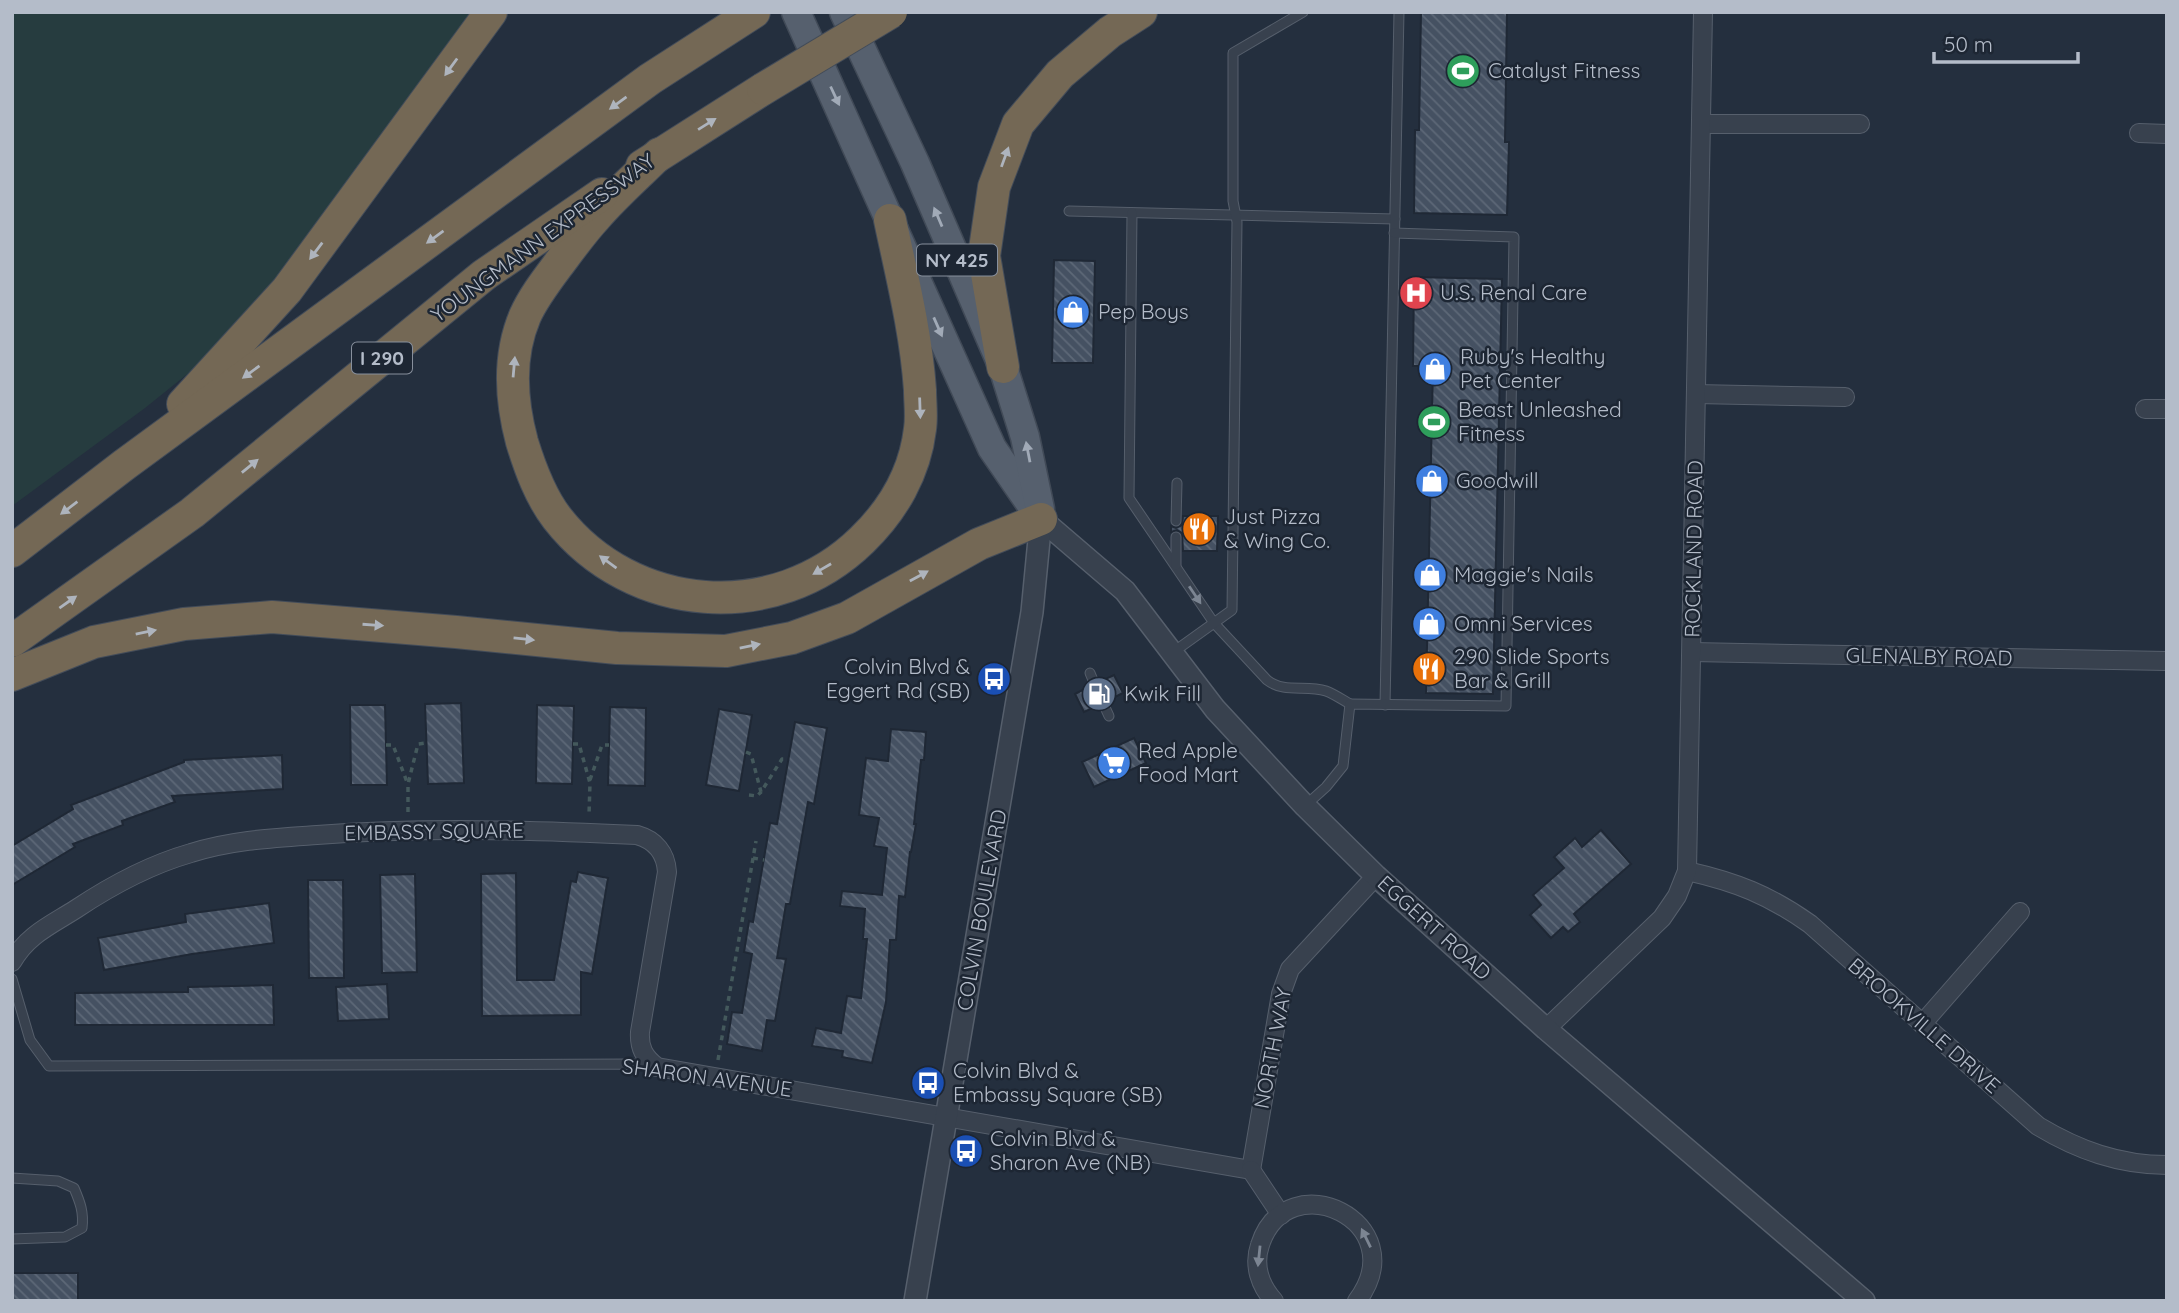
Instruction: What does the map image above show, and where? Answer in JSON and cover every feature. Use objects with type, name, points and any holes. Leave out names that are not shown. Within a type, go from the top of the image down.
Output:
[{"type":"highway","points":[[124,465],[209,377],[287,290],[491,12]]},
{"type":"highway","name":"YOUNGMANN EXPRESSWAY","points":[[12,641],[192,513],[484,275],[659,154],[891,12]]},
{"type":"highway","points":[[1003,367],[984,256],[994,187],[1017,124],[1060,74],[1110,32],[1141,12]]},
{"type":"highway","points":[[12,551],[124,465],[650,79],[745,18]]},
{"type":"highway","points":[[659,154],[595,217],[540,289],[525,317],[516,348],[512,376],[519,432],[527,460],[539,488],[557,518],[584,545],[618,570],[646,584],[675,593],[707,598],[752,596],[788,587],[848,553],[875,527],[896,499],[911,467],[921,417],[917,347],[890,220]]},
{"type":"highway","points":[[12,675],[94,642],[184,624],[272,618],[617,648],[726,651],[792,638],[846,618],[979,544],[1041,519]]},
{"type":"main road","points":[[796,12],[992,448],[1041,519]]},
{"type":"main road","name":"NY 425","points":[[844,12],[915,163],[1003,367],[1026,437],[1041,519]]},
{"type":"street","name":"ROCKLAND ROAD","points":[[1546,1029],[1662,918],[1677,896],[1687,871],[1703,12]]},
{"type":"street","points":[[1701,124],[1860,124]]},
{"type":"street","points":[[2140,133],[2167,134]]},
{"type":"street","points":[[1696,394],[1845,397]]},
{"type":"street","points":[[2145,409],[2167,409]]},
{"type":"street","name":"EGGERT ROAD","points":[[1041,519],[1125,591],[1215,709],[1305,806],[1376,876],[1546,1029],[1864,1301]]},
{"type":"street","name":"COLVIN BOULEVARD","points":[[915,1301],[1032,612],[1041,519]]},
{"type":"street","name":"GLENALBY ROAD","points":[[1692,652],[2167,661]]},
{"type":"street","name":"EMBASSY SQUARE","points":[[12,962],[21,946],[47,926],[113,885],[189,853],[229,843],[342,833],[402,831],[509,830],[637,835],[657,846],[666,862],[667,872],[640,1032],[646,1059],[657,1067]]},
{"type":"street","name":"BROOKVILLE DRIVE","points":[[1687,871],[1726,880],[1756,891],[1784,906],[1810,925],[2038,1125],[2064,1141],[2119,1161],[2167,1165]]},
{"type":"street","name":"NORTH WAY","points":[[1251,1170],[1281,994],[1290,970],[1376,876]]},
{"type":"street","points":[[1922,1024],[2020,912]]},
{"type":"street","name":"SHARON AVENUE","points":[[657,1067],[1251,1170]]},
{"type":"street","points":[[1251,1170],[1282,1214]]},
{"type":"street","points":[[1273,1301],[1260,1280],[1257,1266],[1258,1251],[1266,1231],[1282,1214],[1301,1206],[1322,1204],[1336,1208],[1358,1224],[1371,1249],[1372,1263],[1368,1283],[1357,1301]]},
{"type":"lane","points":[[1171,654],[1232,610],[1236,215],[1233,201],[1233,53],[1303,12]]},
{"type":"lane","points":[[1385,705],[1399,12]]},
{"type":"lane","points":[[1069,211],[1395,219]]},
{"type":"lane","points":[[1132,213],[1129,498],[1214,623],[1275,686],[1324,690],[1350,704],[1506,706],[1514,237],[1394,233]]},
{"type":"lane","points":[[1176,521],[1177,484]]},
{"type":"lane","points":[[1176,537],[1176,567]]},
{"type":"lane","points":[[1090,673],[1095,684]]},
{"type":"lane","points":[[1103,703],[1109,716]]},
{"type":"lane","points":[[1305,806],[1326,787],[1343,766],[1350,704]]},
{"type":"lane","name":"SHARON AVENUE","points":[[12,979],[30,1040],[49,1066],[632,1064],[657,1067]]},
{"type":"lane","points":[[12,1178],[58,1181],[74,1188],[81,1204],[83,1219],[82,1228],[65,1237],[12,1239]]},
{"type":"path","points":[[408,812],[408,784],[418,744],[426,743]]},
{"type":"path","points":[[573,744],[579,744],[590,783],[589,815]]},
{"type":"path","points":[[386,745],[393,745],[408,784]]},
{"type":"path","points":[[590,783],[603,746],[609,746]]},
{"type":"path","points":[[746,752],[751,754],[761,792]]},
{"type":"path","points":[[749,795],[757,796],[782,758],[788,759]]},
{"type":"path","points":[[718,1060],[756,841]]},
{"type":"path","points":[[753,858],[764,860]]},
{"type":"green space","points":[[12,12],[471,12],[254,310],[206,359],[145,408],[12,506]]},
{"type":"building","name":"Catalyst Fitness","points":[[1421,12],[1507,12],[1507,215],[1414,213],[1415,130],[1419,130]]},
{"type":"building","name":"Pep Boys","points":[[1054,260],[1095,261],[1093,363],[1052,363]]},
{"type":"building","points":[[1414,277],[1502,279],[1493,694],[1426,693],[1433,366],[1413,366]]},
{"type":"building","name":"Just Pizza & Wing Co.","points":[[1183,516],[1218,516],[1217,551],[1183,551],[1182,533],[1177,530],[1171,532],[1171,526],[1176,528],[1182,525]]},
{"type":"building","name":"Kwik Fill","points":[[1114,675],[1123,693],[1109,700],[1104,696],[1099,697],[1097,706],[1084,712],[1075,694],[1088,687],[1093,692],[1098,691],[1102,687],[1101,681]]},
{"type":"building","points":[[461,703],[464,783],[428,784],[425,704]]},
{"type":"building","points":[[350,705],[385,705],[387,785],[351,785]]},
{"type":"building","points":[[537,705],[574,706],[572,784],[536,783]]},
{"type":"building","points":[[610,707],[646,708],[645,786],[608,785]]},
{"type":"building","points":[[719,709],[752,715],[739,791],[706,785]]},
{"type":"building","points":[[795,722],[827,728],[814,804],[808,802],[790,904],[786,904],[777,958],[786,959],[775,1021],[767,1020],[762,1051],[727,1044],[732,1012],[742,1013],[752,954],[744,952],[749,921],[753,922],[770,823],[777,824]]},
{"type":"building","points":[[891,729],[926,732],[905,897],[899,896],[896,940],[890,940],[886,1002],[872,1063],[842,1057],[843,1051],[812,1046],[816,1028],[841,1033],[847,996],[861,998],[867,939],[863,939],[865,909],[840,906],[842,891],[882,895],[887,848],[874,846],[879,818],[859,815],[866,758],[888,761]]},
{"type":"building","name":"Red Apple Food Mart","points":[[1134,738],[1146,763],[1094,787],[1082,762]]},
{"type":"building","points":[[282,755],[283,789],[172,796],[175,802],[122,821],[123,825],[73,844],[75,847],[12,885],[12,846],[73,809],[71,805],[184,760]]},
{"type":"building","points":[[1601,830],[1631,864],[1574,914],[1580,922],[1568,932],[1563,927],[1551,938],[1530,915],[1541,905],[1533,895],[1564,868],[1554,857],[1575,838],[1582,847]]},
{"type":"building","points":[[578,872],[608,878],[592,974],[581,972],[581,1015],[482,1016],[481,874],[516,873],[517,980],[554,980],[571,881],[576,882]]},
{"type":"building","points":[[415,874],[417,972],[382,973],[380,875]]},
{"type":"building","points":[[308,880],[343,880],[344,978],[309,978]]},
{"type":"building","points":[[269,903],[274,943],[104,970],[98,938],[186,922],[185,914]]},
{"type":"building","points":[[387,984],[389,1019],[338,1021],[336,987]]},
{"type":"building","points":[[273,985],[274,1025],[75,1025],[75,993],[188,992],[188,987]]},
{"type":"building","points":[[12,1273],[78,1273],[78,1301],[12,1301]]},
{"type":"place","name":"Catalyst Fitness","points":[[1463,71]]},
{"type":"place","name":"U.S. Renal Care","points":[[1416,293]]},
{"type":"place","name":"Pep Boys","points":[[1073,312]]},
{"type":"place","name":"Ruby's Healthy Pet Center","points":[[1435,369]]},
{"type":"place","name":"Beast Unleashed Fitness","points":[[1434,422]]},
{"type":"place","name":"Goodwill","points":[[1432,481]]},
{"type":"place","name":"Just Pizza & Wing Co.","points":[[1199,529]]},
{"type":"place","name":"Maggie's Nails","points":[[1430,575]]},
{"type":"place","name":"Omni Services","points":[[1429,624]]},
{"type":"place","name":"290 Slide Sports Bar & Grill","points":[[1429,669]]},
{"type":"place","name":"Colvin Blvd & Eggert Rd (SB)","points":[[994,679]]},
{"type":"place","name":"Kwik Fill","points":[[1099,694]]},
{"type":"place","name":"Red Apple Food Mart","points":[[1114,763]]},
{"type":"place","name":"Colvin Blvd & Embassy Square (SB)","points":[[928,1083]]},
{"type":"place","name":"Colvin Blvd & Sharon Ave (NB)","points":[[966,1151]]}]
